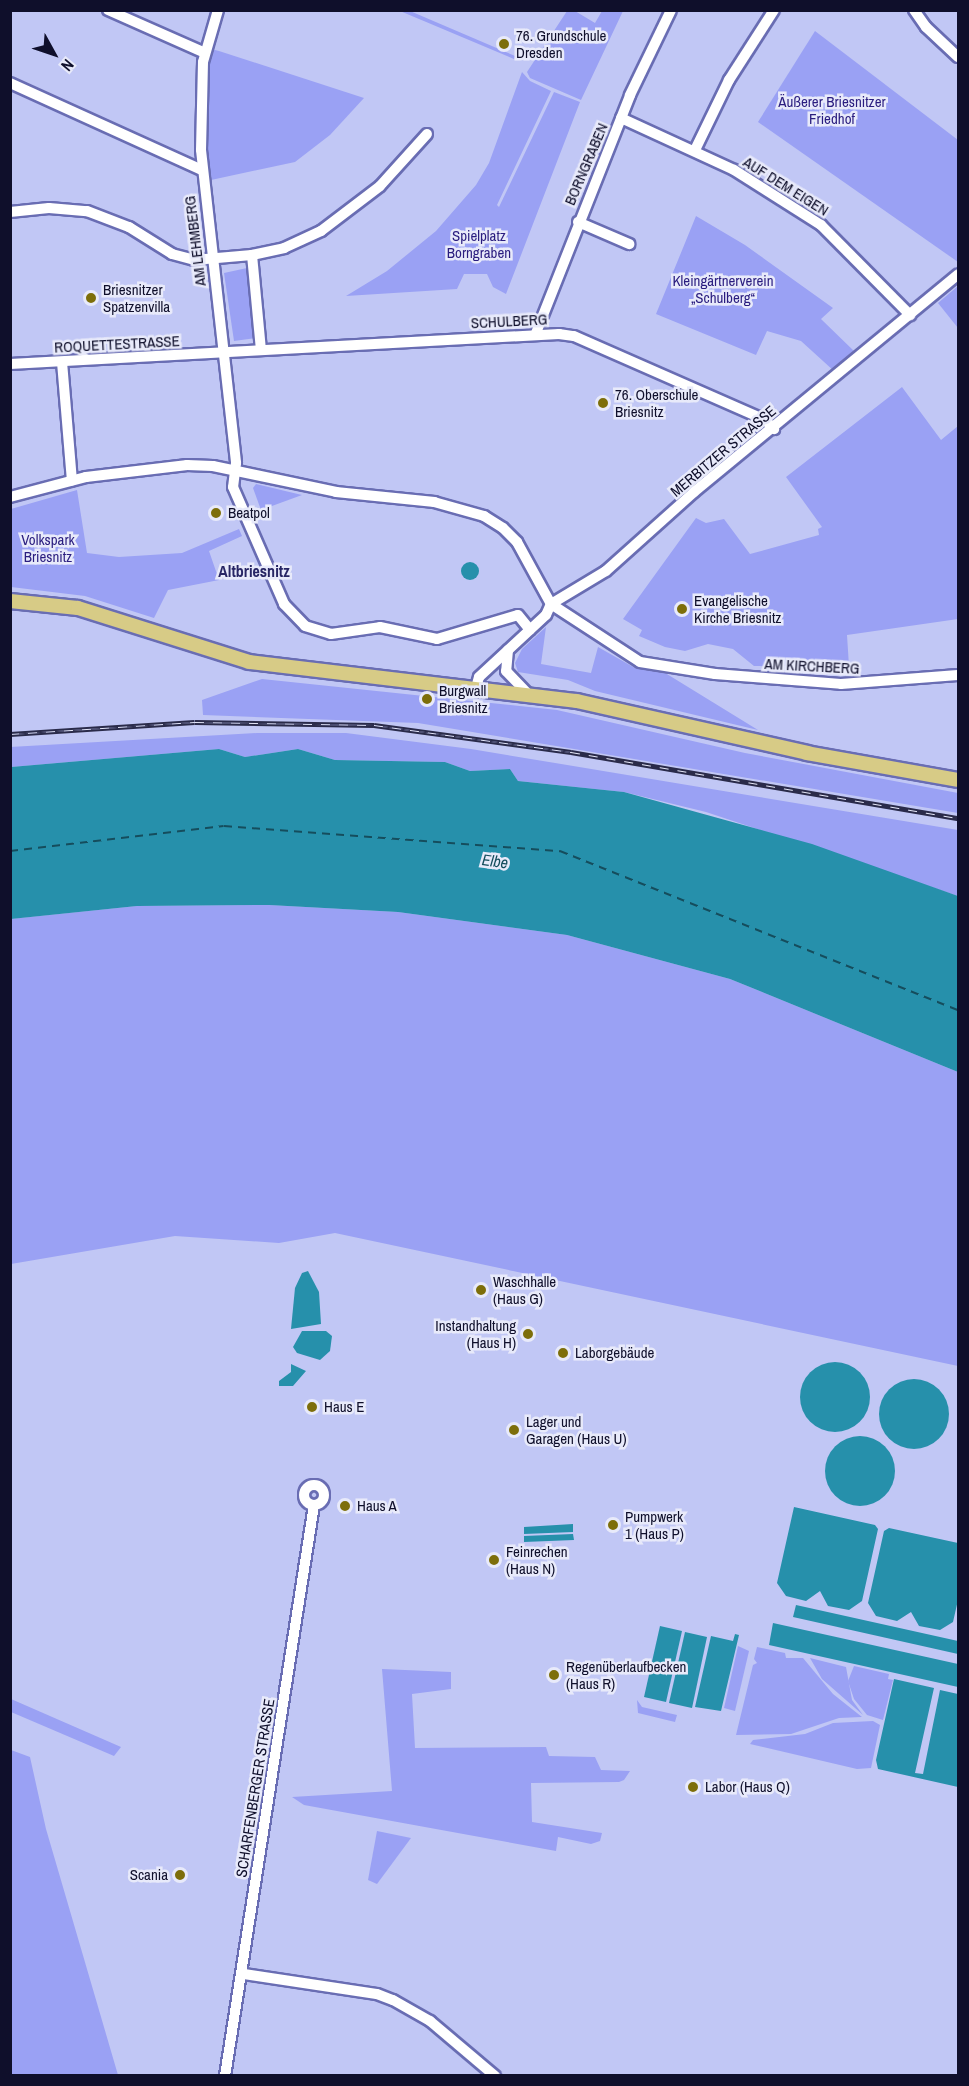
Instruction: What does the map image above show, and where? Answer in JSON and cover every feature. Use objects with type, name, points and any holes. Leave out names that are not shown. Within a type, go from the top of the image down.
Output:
[{"type":"main road","points":[[10,601],[78,608],[249,662],[346,676],[526,692],[595,704],[797,752],[958,780]]},
{"type":"street","points":[[108,10],[204,52]]},
{"type":"street","name":"AM LEHMBERG","points":[[218,10],[204,52],[202,170],[236,470]]},
{"type":"street","name":"BORNGRABEN","points":[[536,333],[621,118],[671,10]]},
{"type":"street","points":[[695,150],[729,80],[774,10]]},
{"type":"street","points":[[914,10],[926,27],[958,57]]},
{"type":"street","points":[[10,83],[202,170]]},
{"type":"street","name":"AUF DEM EIGEN","points":[[621,118],[695,150],[821,225],[910,315]]},
{"type":"street","points":[[10,212],[49,208],[87,211],[129,227],[176,256],[213,261],[252,255],[284,248],[321,231],[380,186],[428,134]]},
{"type":"street","points":[[578,222],[629,244]]},
{"type":"street","points":[[252,255],[261,350]]},
{"type":"street","name":"MERBITZER STRASSE","points":[[476,688],[479,676],[546,615],[551,604],[606,571],[958,274]]},
{"type":"street","name":"SCHULBERG","points":[[224,353],[536,333],[574,336],[765,420],[774,429]]},
{"type":"street","name":"ROQUETTESTRASSE","points":[[10,364],[224,353]]},
{"type":"street","points":[[62,362],[72,481]]},
{"type":"street","points":[[10,497],[72,481],[188,465],[236,470],[336,492],[434,502],[484,516],[517,542],[551,604]]},
{"type":"street","points":[[236,470],[233,488],[275,584],[284,604],[305,626],[331,634],[380,627],[437,639],[518,615],[530,630]]},
{"type":"street","name":"AM KIRCHBERG","points":[[551,604],[628,658],[665,666],[841,684],[958,675]]},
{"type":"street","points":[[509,650],[506,671],[526,692]]},
{"type":"street","name":"SCHARFENBERGER STRASSE","points":[[225,2076],[244,1974],[314,1505]]},
{"type":"street","points":[[244,1974],[377,1994],[393,2000],[430,2021],[495,2076]]},
{"type":"green space","points":[[400,11],[410,11],[515,56],[514,59]]},
{"type":"green space","points":[[567,11],[575,11],[595,23],[602,11],[623,11],[581,100],[530,78],[527,72]]},
{"type":"green space","name":"Äußerer Briesnitzer Friedhof","points":[[815,31],[958,140],[958,262],[758,122]]},
{"type":"green space","points":[[211,49],[364,98],[330,135],[295,162],[211,180],[206,147],[206,68]]},
{"type":"green space","name":"Spielplatz Borngraben","points":[[522,72],[530,81],[551,91],[497,205],[499,207],[554,92],[580,102],[506,294],[493,287],[487,274],[464,274],[457,289],[346,296],[387,271],[436,231],[476,185],[489,163]]},
{"type":"green space","name":"Kleingärtnerverein „Schulberg“","points":[[696,216],[745,245],[833,308],[821,319],[856,353],[834,371],[801,341],[767,331],[756,355],[656,314]]},
{"type":"green space","points":[[247,268],[256,338],[234,341],[224,273]]},
{"type":"green space","points":[[958,286],[958,328],[938,303]]},
{"type":"green space","points":[[902,387],[941,440],[958,426],[958,619],[847,635],[849,666],[754,666],[733,649],[708,644],[685,651],[665,647],[639,636],[642,630],[623,619],[696,518],[706,523],[724,519],[750,554],[819,535],[818,529],[822,527],[786,477]]},
{"type":"green space","points":[[256,484],[302,495],[261,510],[253,488]]},
{"type":"green space","name":"Volkspark Briesnitz","points":[[77,490],[87,553],[119,557],[182,553],[239,529],[242,536],[209,551],[219,580],[168,590],[154,618],[85,596],[11,587],[11,509]]},
{"type":"green space","points":[[546,627],[541,664],[591,673],[598,647],[635,668],[662,671],[758,730],[595,691],[568,680],[518,672],[515,663],[522,649]]},
{"type":"green space","points":[[262,679],[557,710],[745,753],[958,793],[958,813],[418,723],[203,715],[202,700]]},
{"type":"green space","points":[[257,733],[346,733],[471,749],[958,830],[958,896],[706,812],[624,792],[518,781],[510,769],[470,771],[445,762],[335,760],[298,749],[245,757],[219,749],[11,767],[10,747]]},
{"type":"green space","points":[[269,905],[398,912],[567,935],[730,979],[958,1072],[958,1366],[335,1233],[279,1243],[175,1236],[11,1264],[10,919],[137,906]]},
{"type":"green space","points":[[738,1646],[749,1651],[735,1711],[724,1708]]},
{"type":"green space","points":[[757,1647],[785,1653],[786,1658],[803,1658],[833,1694],[862,1717],[839,1718],[791,1734],[736,1735],[753,1665],[757,1663],[754,1659]]},
{"type":"green space","points":[[810,1658],[846,1667],[852,1700],[863,1715],[822,1679]]},
{"type":"green space","points":[[854,1666],[889,1674],[888,1679],[893,1680],[883,1720],[867,1715],[854,1699],[848,1681]]},
{"type":"green space","points":[[382,1669],[451,1672],[451,1689],[412,1694],[415,1748],[546,1747],[549,1756],[595,1757],[601,1770],[630,1771],[624,1780],[619,1782],[531,1783],[532,1822],[602,1833],[600,1841],[591,1844],[558,1837],[556,1851],[304,1805],[292,1797],[392,1791]]},
{"type":"green space","points":[[11,1699],[121,1747],[114,1756],[11,1712]]},
{"type":"green space","points":[[637,1700],[642,1707],[677,1715],[675,1722],[638,1713]]},
{"type":"green space","points":[[873,1721],[880,1725],[871,1768],[857,1769],[750,1744],[753,1740],[805,1734],[833,1723]]},
{"type":"green space","points":[[11,1750],[30,1757],[46,1829],[118,2075],[11,2075]]},
{"type":"green space","points":[[377,1831],[411,1838],[377,1884],[368,1880]]},
{"type":"water","points":[[466,562],[474,562],[479,567],[477,578],[466,580],[461,575],[461,567]]},
{"type":"water","name":"Elbe","points":[[219,749],[245,757],[298,749],[335,760],[445,762],[470,771],[510,769],[518,781],[624,792],[812,844],[958,896],[958,1072],[730,979],[567,935],[398,912],[269,905],[137,906],[11,919],[11,767]]},
{"type":"water","points":[[308,1271],[319,1292],[321,1324],[291,1329],[295,1288],[302,1273]]},
{"type":"water","points":[[302,1331],[326,1331],[332,1336],[330,1351],[320,1360],[297,1353],[293,1347]]},
{"type":"water","points":[[835,1362],[848,1365],[860,1372],[867,1384],[870,1397],[867,1410],[860,1422],[848,1429],[835,1432],[822,1429],[810,1422],[803,1410],[800,1397],[803,1384],[810,1372],[822,1365]]},
{"type":"water","points":[[291,1364],[306,1371],[293,1386],[279,1386],[279,1381],[291,1372]]},
{"type":"water","points":[[914,1379],[927,1382],[939,1389],[946,1401],[949,1414],[946,1427],[939,1439],[927,1446],[914,1449],[901,1446],[889,1439],[882,1427],[879,1414],[882,1401],[889,1389],[901,1382]]},
{"type":"water","points":[[860,1436],[873,1439],[885,1446],[892,1458],[895,1471],[892,1484],[885,1496],[873,1503],[860,1506],[847,1503],[835,1496],[828,1484],[825,1471],[828,1458],[835,1446],[847,1439]]},
{"type":"water","points":[[794,1507],[875,1525],[878,1529],[862,1601],[849,1610],[828,1606],[820,1591],[806,1601],[786,1596],[777,1583]]},
{"type":"water","points":[[573,1524],[573,1532],[524,1534],[524,1527]]},
{"type":"water","points":[[889,1528],[958,1543],[958,1600],[953,1622],[940,1630],[919,1626],[911,1612],[897,1621],[876,1616],[868,1603],[884,1531]]},
{"type":"water","points":[[573,1534],[574,1540],[524,1542],[524,1536]]},
{"type":"water","points":[[796,1605],[958,1641],[958,1654],[793,1617]]},
{"type":"water","points":[[773,1623],[958,1664],[958,1687],[769,1645]]},
{"type":"water","points":[[660,1626],[682,1631],[666,1702],[644,1697]]},
{"type":"water","points":[[685,1632],[707,1637],[692,1708],[669,1703]]},
{"type":"water","points":[[735,1634],[739,1635],[721,1711],[695,1707],[711,1636],[733,1641]]},
{"type":"water","points":[[894,1679],[934,1688],[915,1773],[923,1774],[940,1690],[958,1694],[958,1787],[878,1769],[876,1760]]},
{"type":"ferry route","points":[[10,851],[224,826],[560,851],[958,1010]]},
{"type":"railway","points":[[10,734],[195,722],[374,725],[571,752],[958,818]]},
{"type":"place","name":"76. Grundschule Dresden","points":[[504,44]]},
{"type":"place","name":"Briesnitzer Spatzenvilla","points":[[91,298]]},
{"type":"place","name":"76. Oberschule Briesnitz","points":[[603,403]]},
{"type":"place","name":"Beatpol","points":[[216,513]]},
{"type":"place","name":"Evangelische Kirche Briesnitz","points":[[682,609]]},
{"type":"place","name":"Burgwall Briesnitz","points":[[427,699]]},
{"type":"place","name":"Waschhalle (Haus G)","points":[[481,1290]]},
{"type":"place","name":"Instandhaltung (Haus H)","points":[[528,1334]]},
{"type":"place","name":"Laborgebäude","points":[[563,1353]]},
{"type":"place","name":"Haus E","points":[[312,1407]]},
{"type":"place","name":"Lager und Garagen (Haus U)","points":[[514,1430]]},
{"type":"place","name":"Haus A","points":[[345,1506]]},
{"type":"place","name":"Pumpwerk 1 (Haus P)","points":[[613,1525]]},
{"type":"place","name":"Feinrechen (Haus N)","points":[[494,1560]]},
{"type":"place","name":"Regenüberlaufbecken (Haus R)","points":[[554,1675]]},
{"type":"place","name":"Labor (Haus Q)","points":[[693,1787]]},
{"type":"place","name":"Scania","points":[[180,1875]]},
{"type":"district","name":"Altbriesnitz","points":[[254,571]]}]
